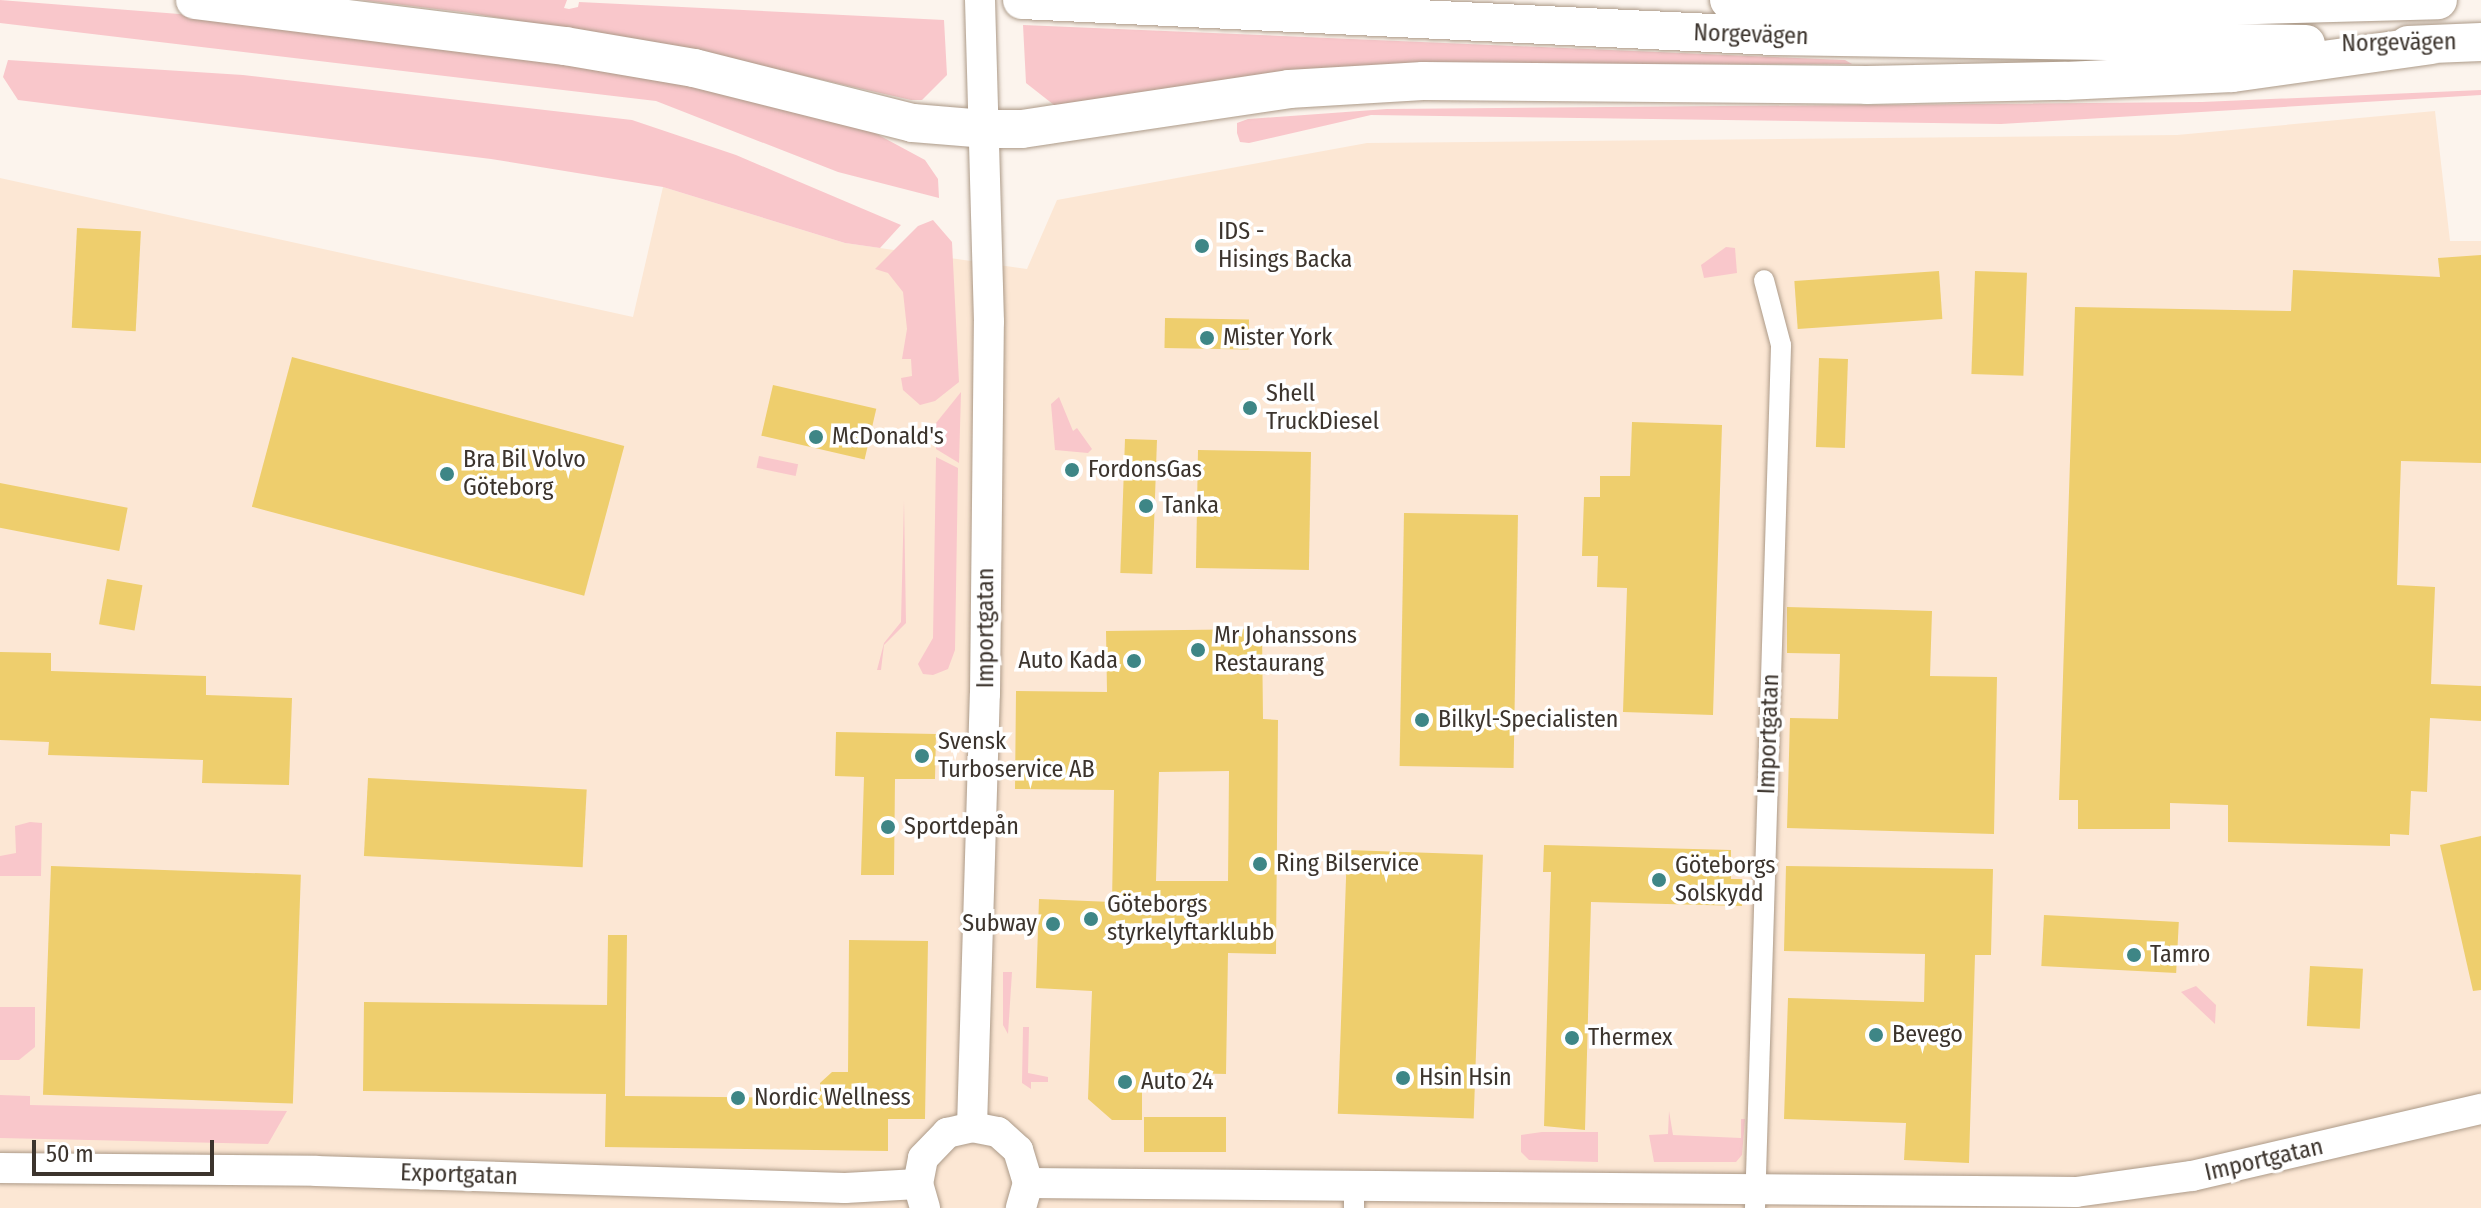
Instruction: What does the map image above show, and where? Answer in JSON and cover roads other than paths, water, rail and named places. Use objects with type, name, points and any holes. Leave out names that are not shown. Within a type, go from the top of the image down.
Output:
[{"type":"highway","points":[[195,0],[594,51],[694,68],[913,123],[984,114],[1022,129],[1289,89],[1423,81],[1867,85],[2065,81],[2232,73],[2431,45]]},
{"type":"highway","name":"Norgevägen","points":[[1022,0],[1774,36],[2431,45],[2481,42]]},
{"type":"highway","name":"Norgevägen","points":[[1729,0],[2176,7],[2438,0]]},
{"type":"street","name":"Importgatan","points":[[980,0],[989,322],[985,694],[972,1127],[998,1132],[1012,1143],[1026,1165],[1025,1195],[1756,1200],[2113,1189],[2264,1160],[2481,1109]]},
{"type":"street","name":"Importgatan","points":[[1756,1200],[1781,345],[1764,280]]},
{"type":"street","points":[[921,1196],[923,1158],[933,1143],[955,1129],[972,1127]]},
{"type":"street","name":"Exportgatan","points":[[0,1168],[316,1171],[845,1188],[921,1196]]},
{"type":"place","name":"IDS - Hisings Backa","points":[[1202,246]]},
{"type":"place","name":"Mister York","points":[[1207,338]]},
{"type":"place","name":"Shell TruckDiesel","points":[[1250,408]]},
{"type":"place","name":"McDonald's","points":[[816,437]]},
{"type":"place","name":"FordonsGas","points":[[1072,470]]},
{"type":"place","name":"Bra Bil Volvo Göteborg","points":[[447,474]]},
{"type":"place","name":"Tanka","points":[[1146,506]]},
{"type":"place","name":"Mr Johanssons Restaurang","points":[[1198,650]]},
{"type":"place","name":"Auto Kada","points":[[1134,661]]},
{"type":"place","name":"Bilkyl-Specialisten","points":[[1422,720]]},
{"type":"place","name":"Svensk Turboservice AB","points":[[922,756]]},
{"type":"place","name":"Sportdepån","points":[[888,827]]},
{"type":"place","name":"Ring Bilservice","points":[[1260,864]]},
{"type":"place","name":"Göteborgs Solskydd","points":[[1659,880]]},
{"type":"place","name":"Göteborgs styrkelyftarklubb","points":[[1091,919]]},
{"type":"place","name":"Subway","points":[[1053,924]]},
{"type":"place","name":"Tamro","points":[[2134,955]]},
{"type":"place","name":"Bevego","points":[[1876,1035]]},
{"type":"place","name":"Thermex","points":[[1572,1038]]},
{"type":"place","name":"Hsin Hsin","points":[[1403,1078]]},
{"type":"place","name":"Auto 24","points":[[1125,1082]]},
{"type":"place","name":"Nordic Wellness","points":[[738,1098]]}]
